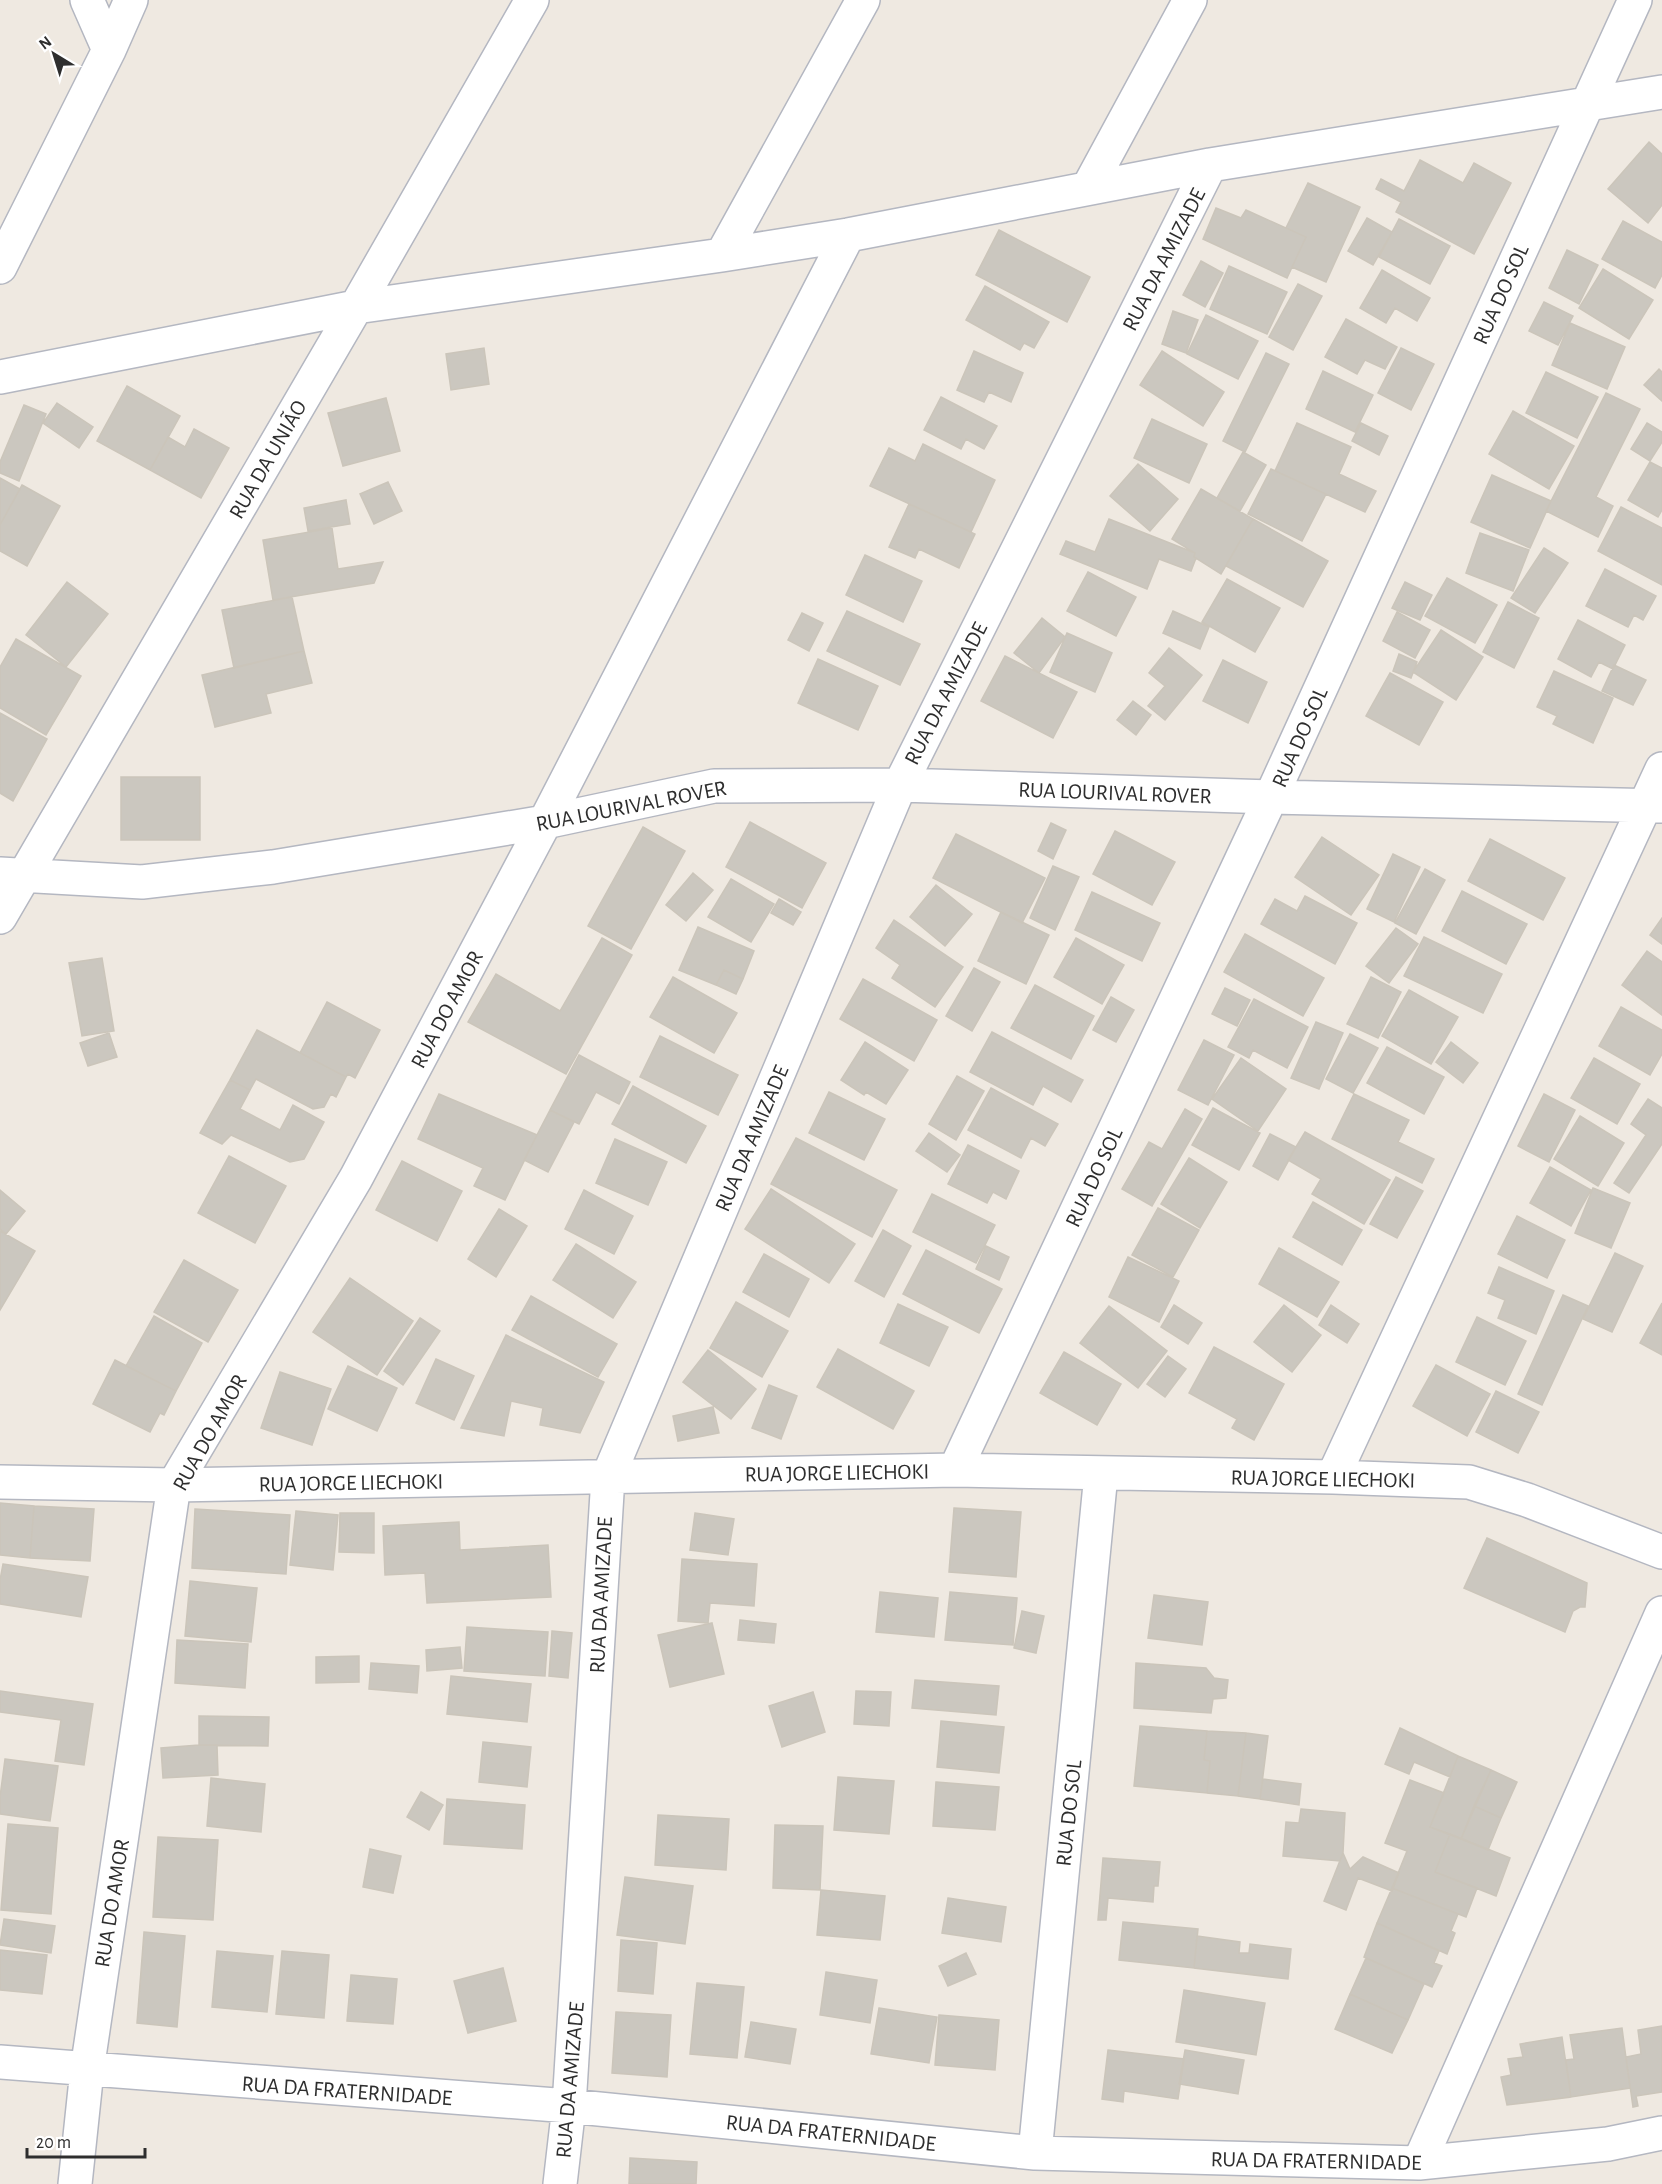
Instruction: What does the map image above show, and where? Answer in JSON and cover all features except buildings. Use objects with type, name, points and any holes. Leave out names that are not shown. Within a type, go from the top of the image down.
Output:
[{"type":"street","points":[[87,0],[109,50]]},
{"type":"street","points":[[0,267],[109,50],[131,0]]},
{"type":"street","name":"RUA DA UNIÃO","points":[[0,917],[12,874],[356,307],[532,0]]},
{"type":"street","points":[[722,255],[864,0]]},
{"type":"street","points":[[1088,188],[1190,0]]},
{"type":"street","name":"RUA DO SOL","points":[[955,1470],[1271,797],[1635,0]]},
{"type":"street","points":[[0,377],[356,307],[848,235],[1210,165],[1662,92]]},
{"type":"street","name":"RUA DA AMIZADE","points":[[560,2184],[569,2106],[608,1477],[900,784],[1210,165]]},
{"type":"street","name":"RUA DO AMOR","points":[[75,2184],[87,2070],[174,1485],[356,1178],[545,822],[848,235]]},
{"type":"street","points":[[1333,1477],[1654,806],[1662,769]]},
{"type":"street","name":"RUA LOURIVAL ROVER","points":[[12,874],[142,882],[273,867],[545,822],[714,786],[900,784],[1271,797],[1654,806]]},
{"type":"street","name":"RUA JORGE LIECHOKI","points":[[0,1482],[174,1485],[955,1470],[1333,1477],[1469,1482],[1527,1500],[1662,1552]]},
{"type":"street","name":"RUA DO SOL","points":[[1035,2153],[1101,1474]]},
{"type":"street","points":[[1419,2163],[1662,1613]]},
{"type":"street","name":"RUA DA FRATERNIDADE","points":[[0,2062],[569,2106],[1035,2153],[1419,2163],[1608,2144],[1662,2133]]}]
